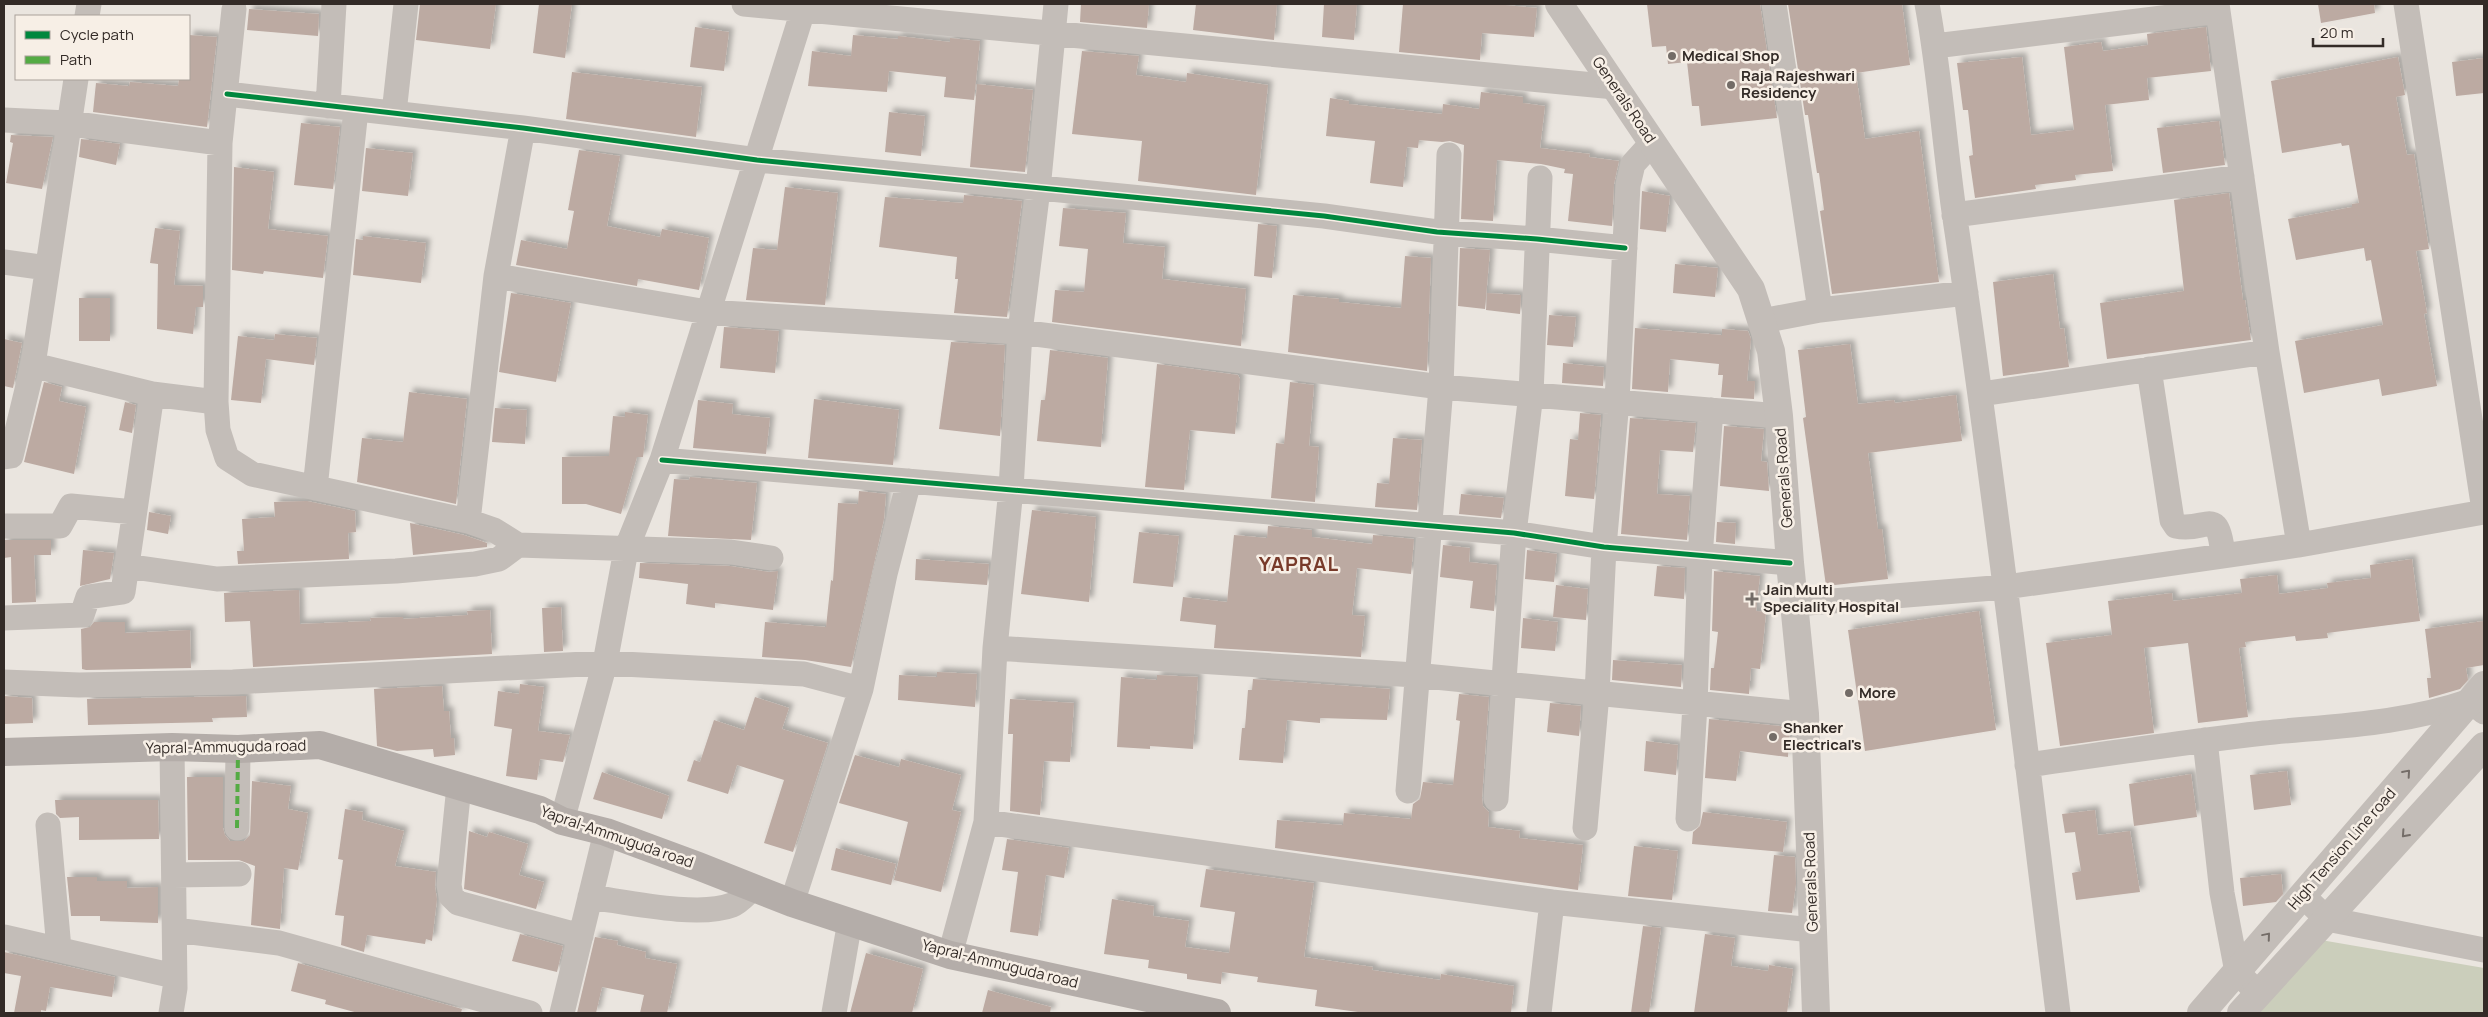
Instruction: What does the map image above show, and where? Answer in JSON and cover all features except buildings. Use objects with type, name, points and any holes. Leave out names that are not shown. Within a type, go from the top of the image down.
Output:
[{"type":"main road","name":"Yapral-Ammuguda road","points":[[4,752],[172,747],[238,749],[320,745],[540,810],[562,821],[606,832],[792,903],[950,955],[1217,1013]]},
{"type":"street","points":[[328,106],[334,4]]},
{"type":"street","points":[[394,114],[406,4]]},
{"type":"street","points":[[744,4],[804,7],[1615,87]]},
{"type":"street","points":[[950,955],[986,822],[995,648],[1011,489],[1020,332],[1038,189],[1056,4]]},
{"type":"street","name":"Generals Road","points":[[1559,4],[1751,289],[1771,351],[1779,416],[1790,563],[1796,604],[1805,714],[1816,1013]]},
{"type":"street","points":[[1774,4],[1820,310]]},
{"type":"street","points":[[1927,4],[1935,46],[1954,215],[1981,394],[2058,1013]]},
{"type":"street","points":[[1796,604],[2006,587],[2299,545],[2484,511],[2406,4]]},
{"type":"street","points":[[562,821],[605,663],[626,550],[662,460],[804,7]]},
{"type":"street","points":[[1935,46],[2218,7],[2267,352],[2299,545]]},
{"type":"street","points":[[234,9],[227,94],[220,143],[216,402],[218,430],[227,458],[252,474],[468,521],[494,530],[518,545],[731,552],[771,558]]},
{"type":"street","points":[[4,456],[11,456],[33,365],[76,80]]},
{"type":"street","points":[[227,94],[523,128],[757,160],[1324,216],[1444,232],[1625,248]]},
{"type":"street","points":[[315,488],[356,110]]},
{"type":"street","points":[[4,120],[68,123],[220,143]]},
{"type":"street","points":[[468,521],[496,276],[523,128]]},
{"type":"street","points":[[1585,828],[1597,694],[1604,547],[1617,401],[1630,174],[1633,164],[1653,142]]},
{"type":"street","points":[[1408,791],[1415,676],[1441,387],[1444,232],[1448,155]]},
{"type":"street","points":[[1954,215],[2242,177]]},
{"type":"street","points":[[1496,799],[1514,533],[1531,394],[1540,178]]},
{"type":"street","points":[[4,262],[47,268]]},
{"type":"street","points":[[496,276],[707,312],[1020,332],[1441,387],[1779,416]]},
{"type":"street","points":[[1762,321],[1820,310],[1966,293]]},
{"type":"street","points":[[2151,378],[2267,352]]},
{"type":"street","points":[[33,365],[152,394],[216,402]]},
{"type":"street","points":[[1981,394],[2151,378],[2220,376]]},
{"type":"street","points":[[2151,378],[2172,520],[2176,526],[2182,528],[2208,523],[2215,525],[2221,532],[2223,556]]},
{"type":"street","points":[[4,618],[82,615],[88,597],[123,592],[152,394]]},
{"type":"street","points":[[1688,820],[1696,705],[1700,557],[1711,410]]},
{"type":"street","points":[[662,460],[1514,533],[1604,547],[1700,557],[1790,563]]},
{"type":"street","points":[[792,903],[861,689],[885,574],[909,481]]},
{"type":"street","points":[[4,526],[60,526],[71,506],[134,512]]},
{"type":"street","points":[[126,566],[217,579],[396,571],[475,564],[499,559],[518,545]]},
{"type":"street","points":[[995,648],[1415,676],[1696,705],[1805,714]]},
{"type":"street","points":[[4,682],[79,685],[233,682],[605,663],[804,674],[861,689]]},
{"type":"street","points":[[2028,765],[2205,740],[2400,719],[2437,712],[2479,699]]},
{"type":"street","name":"High Tension Line road","points":[[2201,1013],[2302,895],[2479,699]]},
{"type":"street","points":[[2205,740],[2222,894],[2238,972],[2250,1004],[2484,746]]},
{"type":"street","points":[[171,1013],[175,930],[172,747]]},
{"type":"street","points":[[237,828],[238,749]]},
{"type":"street","points":[[458,786],[449,885],[451,896],[458,903],[581,936]]},
{"type":"street","points":[[986,822],[1552,902],[1812,930]]},
{"type":"street","points":[[48,825],[59,949]]},
{"type":"street","points":[[562,1013],[606,832]]},
{"type":"street","points":[[174,875],[239,874]]},
{"type":"street","points":[[590,897],[681,909],[713,910],[734,904],[754,888]]},
{"type":"street","points":[[2302,895],[2327,920],[2484,950]]},
{"type":"street","points":[[1539,1013],[1552,902]]},
{"type":"street","points":[[834,1013],[850,921]]},
{"type":"street","points":[[175,930],[279,943],[530,1013]]},
{"type":"street","points":[[4,937],[174,976]]},
{"type":"green space","points":[[2315,939],[2484,968],[2484,1013],[2256,1013]]},
{"type":"marked path","points":[[237,828],[238,749]]},
{"type":"cycle path","points":[[227,94],[523,128],[757,160],[1324,216],[1437,232],[1537,239],[1625,248]]},
{"type":"cycle path","points":[[662,460],[1514,533],[1604,547],[1790,563]]},
{"type":"place","name":"Medical Shop","points":[[1672,56]]},
{"type":"place","name":"Raja Rajeshwari Residency","points":[[1731,85]]},
{"type":"place","name":"Jain Multi Speciality Hospital","points":[[1752,599]]},
{"type":"place","name":"More","points":[[1849,693]]},
{"type":"place","name":"Shanker Electrical's","points":[[1773,737]]},
{"type":"district","name":"YAPRAL","points":[[1299,564]]}]
